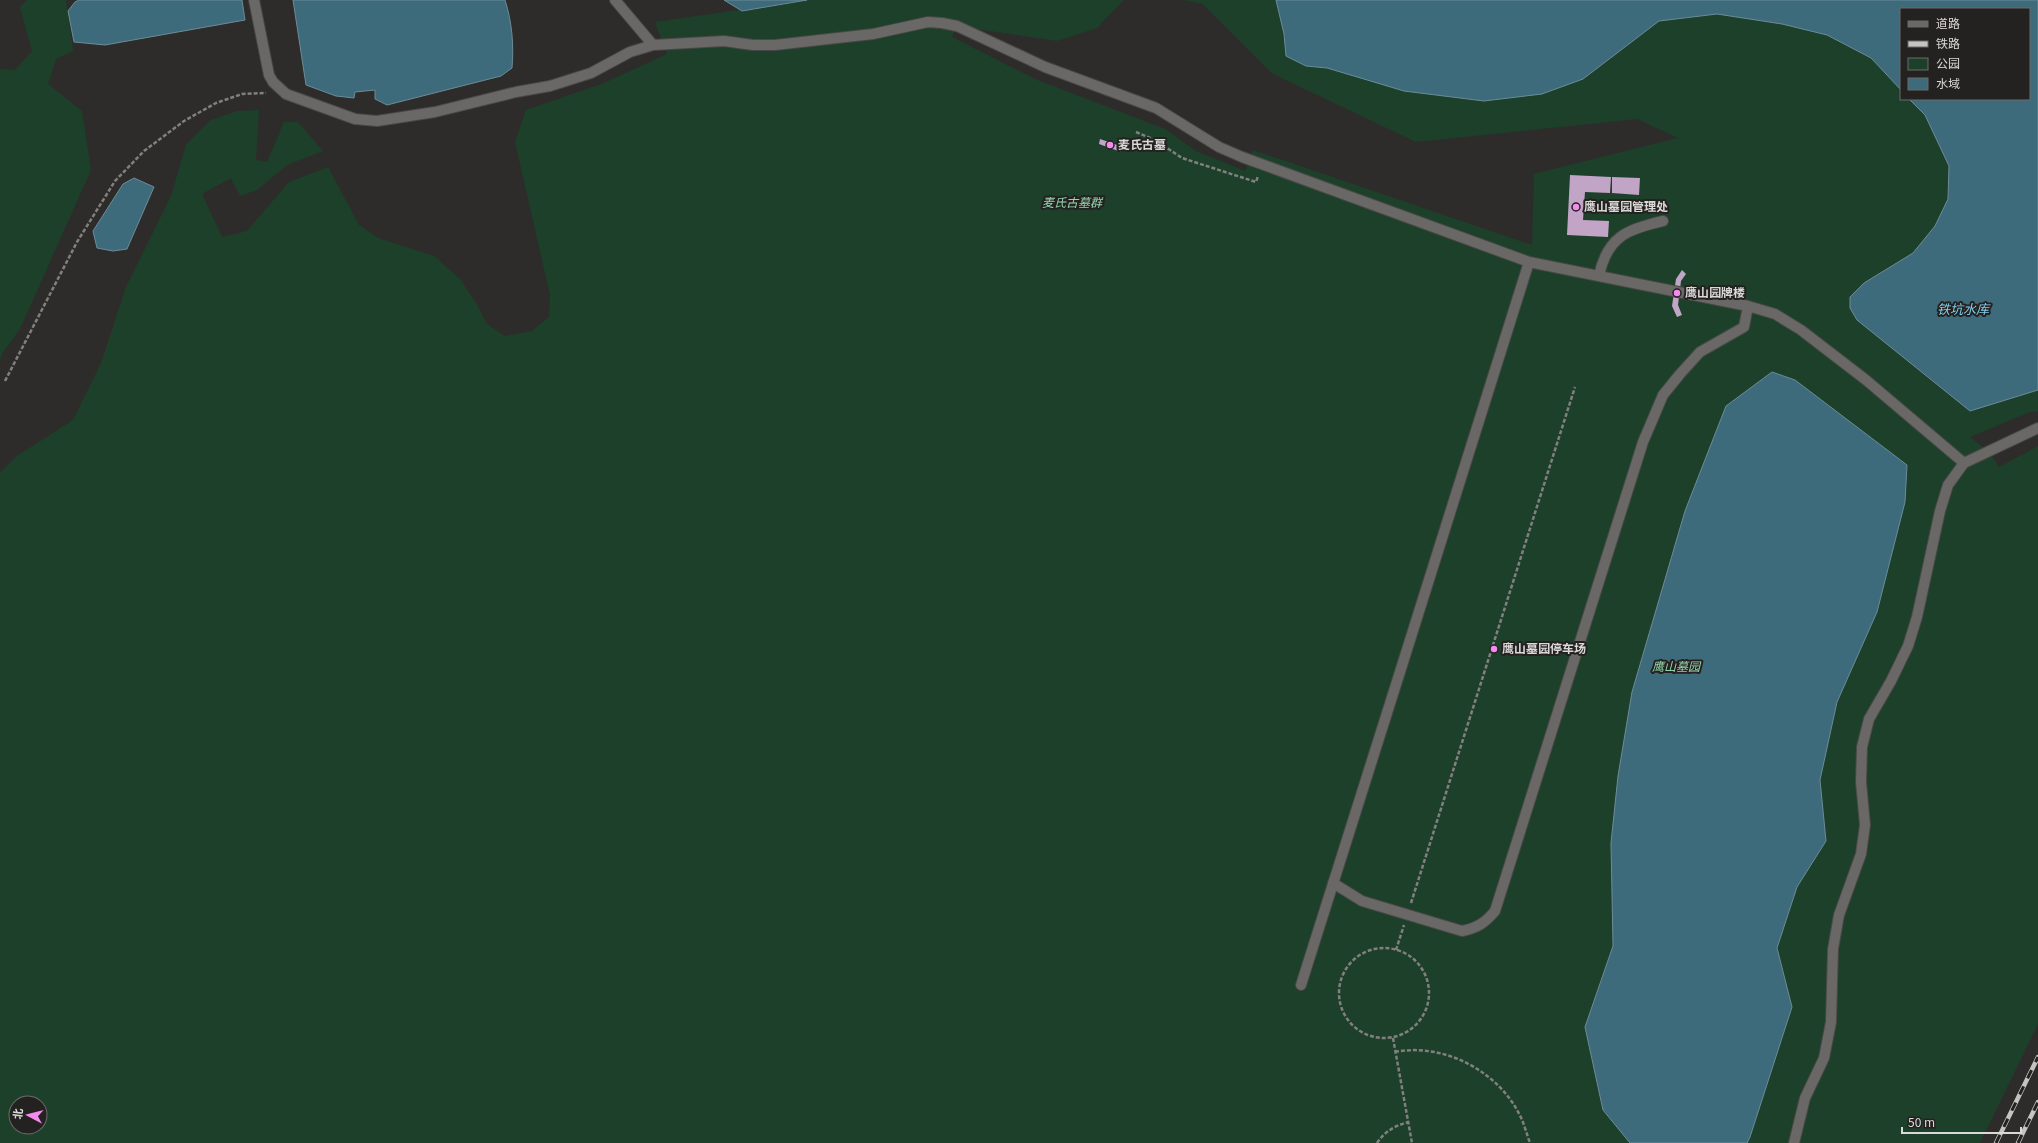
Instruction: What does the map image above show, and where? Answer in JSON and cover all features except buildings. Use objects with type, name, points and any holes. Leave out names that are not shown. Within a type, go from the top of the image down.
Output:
[{"type":"street","points":[[254,0],[269,75],[273,82],[286,94],[355,119],[377,121],[435,112],[550,86],[590,73],[630,52],[653,46],[724,41],[753,45],[775,45],[873,34],[928,22],[957,26],[1039,64],[1156,108],[1219,147],[1242,157],[1529,262],[1748,306],[1775,314],[1801,330],[1866,380],[1964,463]]},
{"type":"street","points":[[615,0],[653,46]]},
{"type":"street","points":[[1599,276],[1603,258],[1610,247],[1621,235],[1640,226],[1663,221]]},
{"type":"street","points":[[1301,985],[1463,476],[1529,262]]},
{"type":"street","points":[[1333,883],[1362,901],[1462,931],[1474,929],[1486,922],[1495,911],[1643,442],[1663,395],[1700,352],[1744,327],[1748,306]]},
{"type":"street","points":[[1794,1143],[1805,1098],[1824,1058],[1830,1022],[1834,942],[1839,915],[1861,854],[1865,825],[1861,782],[1862,747],[1865,733],[1869,719],[1891,681],[1908,646],[1917,617],[1942,504],[1948,485],[1964,463],[2038,428]]},
{"type":"path","points":[[5,381],[77,242],[115,181],[144,151],[184,121],[216,103],[242,94],[261,92],[286,94]]},
{"type":"path","points":[[1136,132],[1155,140],[1182,158],[1256,182]]},
{"type":"path","points":[[1396,950],[1575,387]]},
{"type":"path","points":[[1382,948],[1396,950],[1410,956],[1420,967],[1427,980],[1429,995],[1426,1010],[1418,1023],[1406,1032],[1393,1038],[1378,1039],[1364,1034],[1352,1026],[1343,1014],[1339,999],[1339,984],[1344,970],[1354,959],[1367,951],[1382,948]]},
{"type":"path","points":[[1393,1038],[1412,1143]]},
{"type":"path","points":[[1395,1052],[1431,1051],[1459,1059],[1485,1074],[1506,1094],[1522,1119],[1530,1143]]},
{"type":"path","points":[[1377,1143],[1382,1136],[1394,1126],[1408,1122]]},
{"type":"green space","points":[[27,0],[66,0],[73,51],[56,59],[48,84],[82,111],[91,170],[20,329],[3,352],[0,360],[0,69],[15,70],[32,51],[20,7]]},
{"type":"green space","points":[[807,0],[1124,0],[1097,28],[1057,41],[957,26],[952,37],[1035,79],[1165,129],[1196,151],[1245,171],[1253,150],[1532,245],[1534,174],[1678,138],[1637,119],[1416,142],[1273,74],[1203,4],[1184,0],[1276,0],[1284,34],[1286,56],[1306,66],[1327,68],[1624,47],[1659,21],[1717,14],[1782,24],[1827,35],[1871,58],[1900,89],[1900,100],[1910,100],[1925,115],[1949,166],[1948,199],[1935,226],[1913,253],[1864,283],[2035,390],[2038,390],[2038,411],[2030,412],[1970,437],[1989,452],[1999,467],[2038,446],[2038,1024],[1980,1143],[0,1143],[0,473],[17,456],[73,420],[101,363],[126,287],[171,196],[186,145],[211,120],[237,111],[259,110],[256,160],[267,162],[284,122],[298,122],[323,151],[287,165],[257,190],[240,196],[231,178],[202,194],[222,237],[247,231],[289,182],[328,167],[359,225],[378,238],[434,256],[460,279],[476,303],[487,324],[505,336],[532,331],[549,317],[550,295],[515,142],[526,110],[604,83],[667,54],[655,22]]},
{"type":"water","points":[[79,0],[242,0],[245,20],[105,45],[74,42],[68,11],[75,2]]},
{"type":"water","points":[[293,0],[505,0],[512,34],[512,68],[501,76],[387,105],[375,99],[375,90],[355,92],[354,98],[336,96],[306,85]]},
{"type":"water","points":[[724,0],[807,0],[742,11]]},
{"type":"water","name":"铁坑水库","points":[[1276,0],[2038,0],[2038,390],[1970,411],[1857,320],[1850,308],[1850,297],[1864,283],[1913,253],[1935,226],[1948,199],[1949,166],[1925,115],[1910,100],[2030,100],[2030,8],[1900,8],[1900,89],[1871,58],[1827,35],[1782,24],[1717,14],[1659,21],[1583,79],[1542,94],[1484,101],[1404,91],[1327,68],[1306,66],[1286,56],[1284,34]]},
{"type":"water","points":[[134,178],[154,187],[127,249],[113,251],[97,248],[93,231],[123,184]]},
{"type":"water","points":[[1772,372],[1795,380],[1907,465],[1905,502],[1877,612],[1837,702],[1820,780],[1826,841],[1797,887],[1777,948],[1792,1007],[1750,1137],[1747,1143],[1630,1143],[1603,1110],[1585,1027],[1613,946],[1611,843],[1618,776],[1632,692],[1685,511],[1726,406]]},
{"type":"railway","points":[[1996,1143],[2038,1057]]},
{"type":"railway","points":[[2018,1143],[2038,1102]]},
{"type":"place","name":"麦氏古墓","points":[[1110,145]]},
{"type":"place","name":"鹰山墓园管理处","points":[[1576,207]]},
{"type":"place","name":"鹰山园牌楼","points":[[1677,293]]},
{"type":"place","name":"鹰山墓园停车场","points":[[1494,649]]},
{"type":"park label","name":"麦氏古墓群","points":[[1072,203]]},
{"type":"park label","name":"鹰山墓园","points":[[1676,667]]}]
